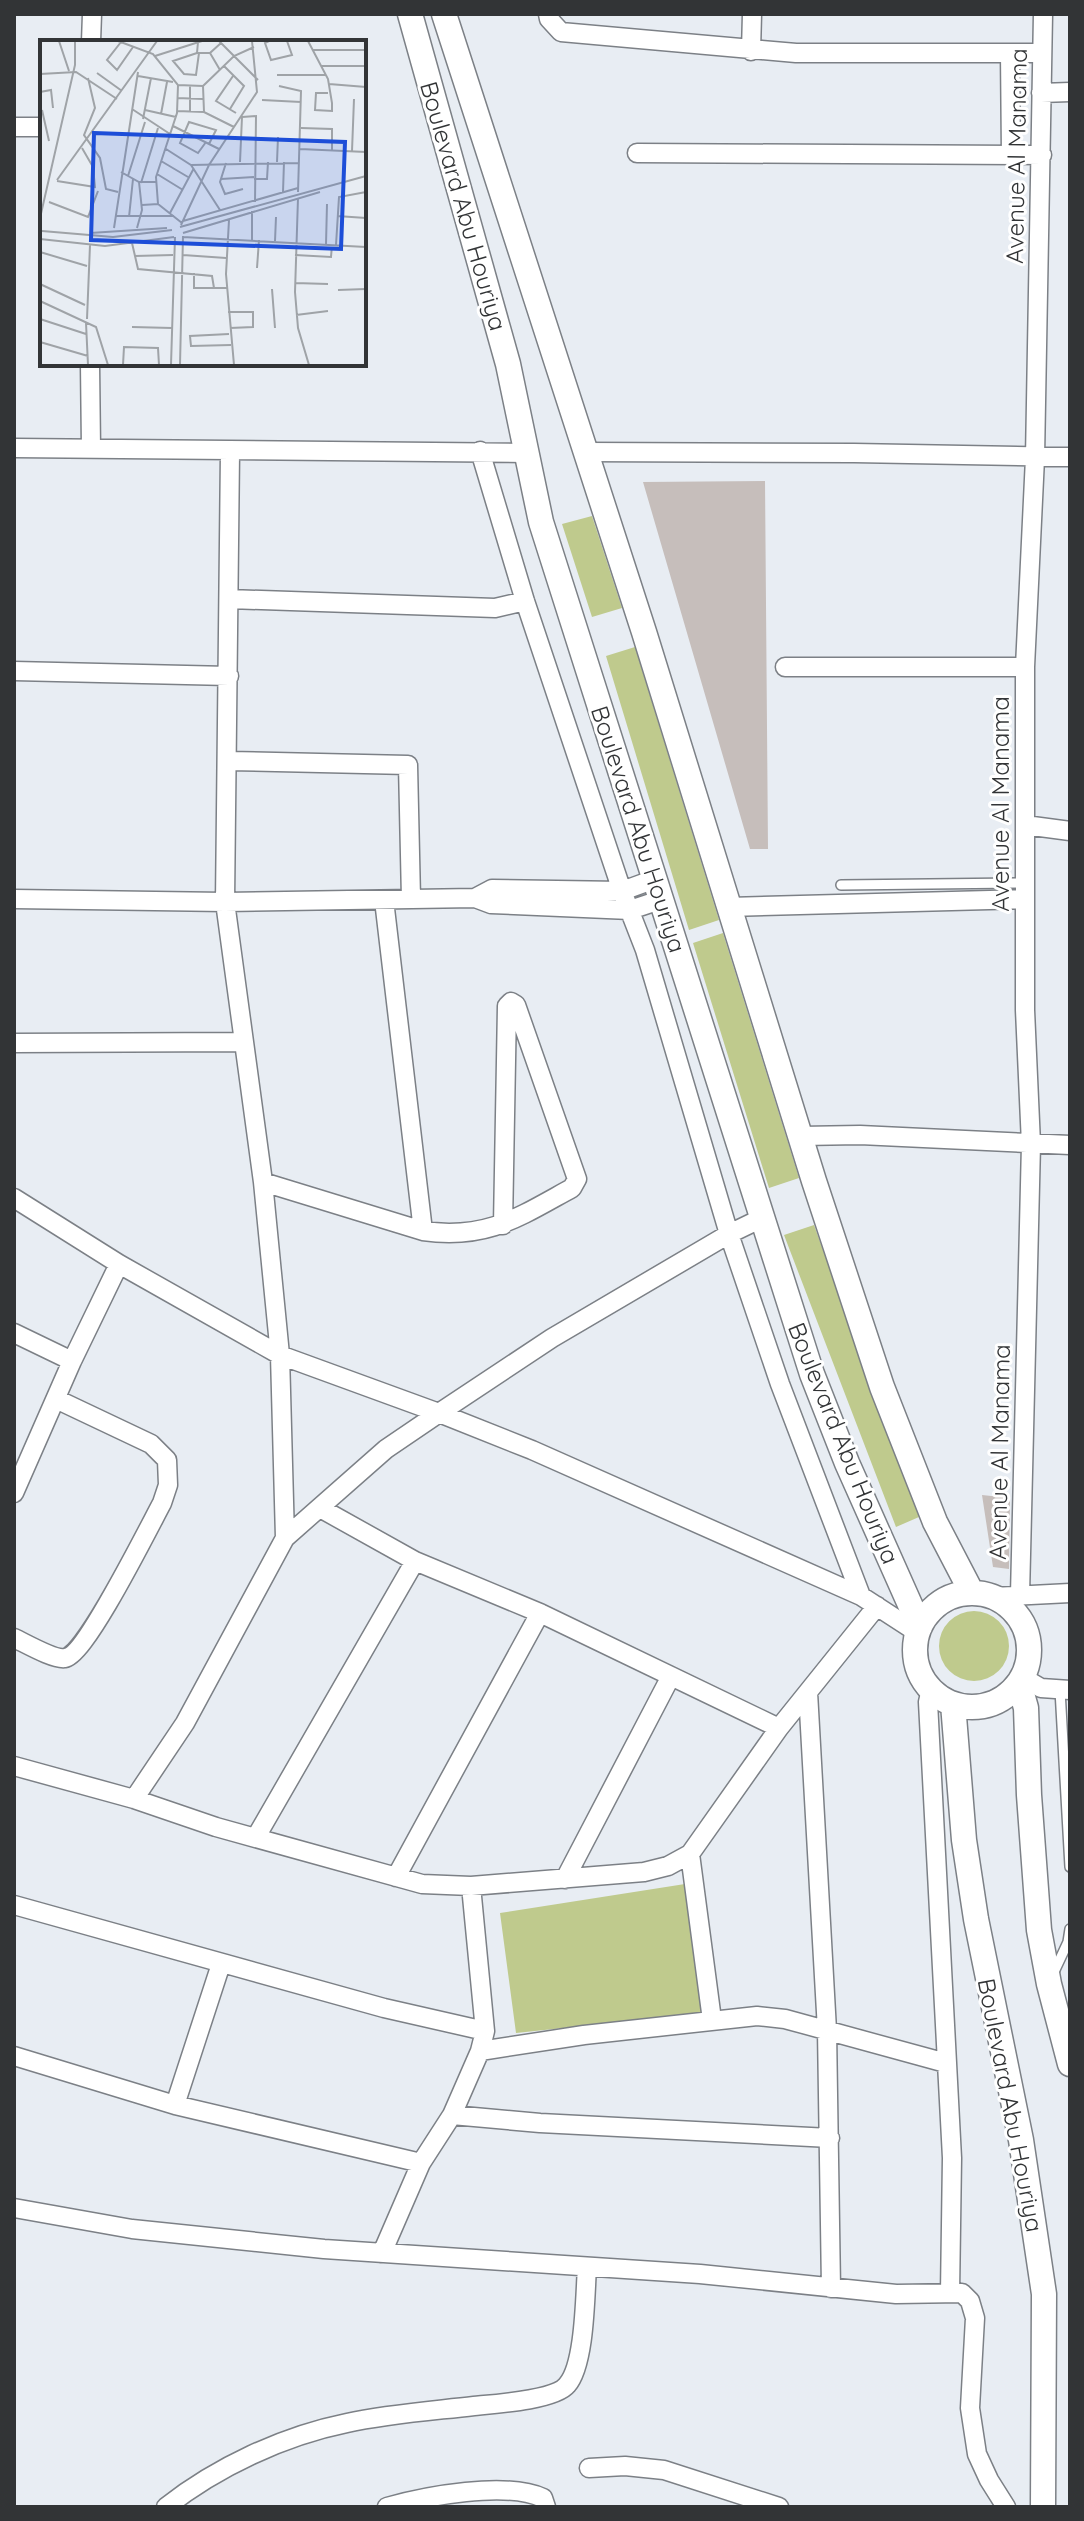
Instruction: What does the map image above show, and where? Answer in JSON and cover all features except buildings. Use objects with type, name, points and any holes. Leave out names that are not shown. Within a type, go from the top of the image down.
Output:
[{"type":"main road","name":"Boulevard Abu Houriya","points":[[410,14],[508,364],[541,522],[812,1374],[919,1630]]},
{"type":"main road","name":"Boulevard Abu Houriya","points":[[444,14],[644,632],[886,1399],[935,1522],[983,1595]]},
{"type":"main road","points":[[1021,1680],[1004,1698],[972,1708],[953,1704],[931,1689],[919,1673],[916,1660],[919,1630],[927,1615],[942,1602],[959,1594],[983,1595],[1015,1613],[1026,1631],[1029,1651],[1021,1680],[1026,1708],[1039,1930],[1049,1984],[1070,2064]]},
{"type":"main road","name":"Boulevard Abu Houriya","points":[[953,1704],[964,1840],[976,1919],[1021,2140],[1044,2294],[1043,2507]]},
{"type":"street","points":[[91,40],[92,14]]},
{"type":"street","points":[[548,14],[561,32],[751,51],[1042,53]]},
{"type":"street","points":[[751,51],[752,14]]},
{"type":"street","name":"Avenue Al Manama","points":[[1020,1595],[1031,1144],[1023,891],[1025,667],[1035,458],[1043,14]]},
{"type":"street","points":[[1010,53],[1011,156]]},
{"type":"street","points":[[1041,93],[1070,92]]},
{"type":"street","points":[[14,127],[40,127]]},
{"type":"street","points":[[637,153],[1042,155]]},
{"type":"street","points":[[90,366],[91,449]]},
{"type":"street","points":[[14,448],[525,453]]},
{"type":"street","points":[[480,451],[525,601],[622,891],[645,950],[729,1234],[780,1384],[869,1601]]},
{"type":"street","points":[[230,452],[225,902],[263,1182],[280,1355],[285,1538]]},
{"type":"street","points":[[584,452],[1070,457]]},
{"type":"street","points":[[229,599],[495,608],[525,601]]},
{"type":"street","points":[[785,667],[1025,667]]},
{"type":"street","points":[[14,671],[229,676]]},
{"type":"street","points":[[228,761],[408,765],[411,899]]},
{"type":"street","points":[[1025,825],[1070,831]]},
{"type":"street","points":[[475,898],[492,889],[659,889]]},
{"type":"street","points":[[14,899],[225,902],[475,898],[491,904],[630,910],[659,889]]},
{"type":"street","points":[[729,907],[1023,891]]},
{"type":"street","points":[[384,900],[423,1231]]},
{"type":"street","points":[[263,1182],[423,1231],[450,1235],[503,1225],[572,1188],[577,1179],[516,1005],[511,1002],[507,1006],[503,1225]]},
{"type":"street","points":[[14,1043],[242,1042]]},
{"type":"street","points":[[801,1136],[860,1135],[1070,1145]]},
{"type":"street","points":[[14,1198],[119,1264],[280,1355],[532,1450],[869,1601],[919,1630]]},
{"type":"street","points":[[134,1799],[185,1723],[285,1538],[386,1449],[439,1413],[552,1338],[729,1234],[762,1218]]},
{"type":"street","points":[[14,1493],[119,1264]]},
{"type":"street","points":[[14,1333],[72,1361]]},
{"type":"street","points":[[14,1638],[60,1658],[71,1657],[98,1621],[162,1503],[168,1485],[167,1460],[151,1444],[56,1399]]},
{"type":"street","points":[[320,1508],[415,1561],[540,1613],[779,1728]]},
{"type":"street","points":[[256,1837],[415,1561]]},
{"type":"street","points":[[983,1595],[1070,1593]]},
{"type":"street","points":[[14,1766],[134,1799],[216,1827],[422,1884],[471,1886],[644,1872],[668,1866],[690,1854],[808,1692],[869,1601]]},
{"type":"street","points":[[396,1877],[540,1613]]},
{"type":"street","points":[[565,1879],[671,1676]]},
{"type":"street","points":[[1021,1680],[1041,1688],[1065,1690]]},
{"type":"street","points":[[931,1689],[928,1702],[952,2158],[950,2293]]},
{"type":"street","points":[[808,1692],[827,2030],[831,2288]]},
{"type":"street","points":[[690,1854],[712,2020]]},
{"type":"street","points":[[382,2253],[421,2163],[452,2115],[480,2051],[485,2031],[471,1886]]},
{"type":"street","points":[[14,1905],[384,2008],[485,2031]]},
{"type":"street","points":[[175,2105],[221,1964]]},
{"type":"street","points":[[480,2051],[584,2035],[757,2016],[785,2019],[946,2063]]},
{"type":"street","points":[[14,2056],[175,2105],[421,2163]]},
{"type":"street","points":[[452,2115],[500,2121],[830,2138]]},
{"type":"street","points":[[14,2208],[132,2229],[382,2253],[731,2277],[921,2295],[962,2293],[975,2318],[970,2395],[975,2442],[983,2468],[1006,2507]]},
{"type":"street","points":[[166,2507],[213,2476],[254,2455],[335,2425],[508,2402],[551,2395],[565,2389],[576,2373],[587,2267]]},
{"type":"street","points":[[589,2468],[644,2466],[664,2470],[779,2507]]},
{"type":"street","points":[[387,2507],[466,2494],[528,2491],[543,2498],[546,2507]]},
{"type":"lane","points":[[841,885],[1023,891]]},
{"type":"lane","points":[[1065,1690],[1070,1867]]},
{"type":"lane","points":[[1049,1984],[1068,1942],[1070,1929]]},
{"type":"green space","points":[[592,516],[622,608],[592,617],[562,524]]},
{"type":"green space","points":[[635,647],[719,920],[689,930],[606,656]]},
{"type":"green space","points":[[723,933],[799,1178],[769,1188],[693,943]]},
{"type":"green space","points":[[814,1225],[919,1517],[896,1527],[784,1235]]},
{"type":"green space","points":[[974,1611],[999,1621],[1009,1646],[999,1671],[974,1681],[949,1671],[939,1646],[949,1621]]},
{"type":"green space","points":[[685,1884],[705,2013],[516,2033],[500,1913]]}]
